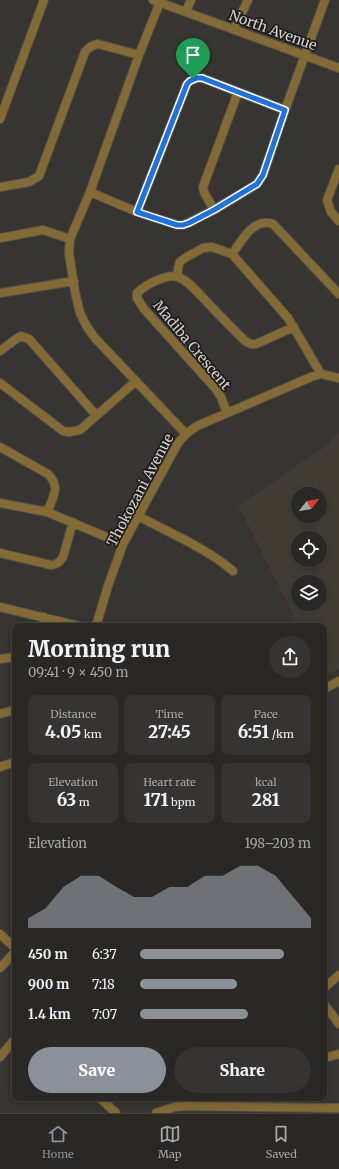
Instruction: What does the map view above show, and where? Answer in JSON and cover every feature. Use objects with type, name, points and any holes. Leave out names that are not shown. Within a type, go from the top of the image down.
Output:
[{"type":"street","points":[[0,119],[44,0]]},
{"type":"street","points":[[186,11],[191,0]]},
{"type":"street","points":[[234,29],[248,0]]},
{"type":"street","points":[[90,192],[137,212],[177,225],[183,225],[214,210],[257,184],[261,180],[304,55],[325,0]]},
{"type":"street","points":[[157,1],[90,192],[70,239],[69,253],[80,313],[87,327],[95,338],[186,434]]},
{"type":"street","name":"North Avenue","points":[[157,1],[339,68]]},
{"type":"street","points":[[0,187],[29,182],[39,176],[85,52],[88,48],[98,44],[139,55]]},
{"type":"street","points":[[137,212],[190,81],[197,78],[202,78],[285,110]]},
{"type":"street","points":[[214,210],[204,192],[203,187],[238,92]]},
{"type":"street","points":[[339,169],[327,200],[331,212],[339,221]]},
{"type":"street","points":[[232,254],[249,231],[258,224],[266,221],[272,224],[339,294]]},
{"type":"street","points":[[0,238],[43,230],[70,239]]},
{"type":"street","points":[[294,327],[256,344],[245,342],[193,288],[178,277],[180,262],[203,248],[212,248],[232,254],[278,305],[294,327],[321,374],[339,378]]},
{"type":"street","name":"Madiba Crescent","points":[[178,277],[169,276],[160,279],[140,290],[137,293],[137,298],[144,309],[215,388],[221,397],[227,413]]},
{"type":"street","points":[[0,293],[74,281]]},
{"type":"street","points":[[0,351],[21,336],[29,339],[96,415]]},
{"type":"street","name":"Thokozani Avenue","points":[[97,623],[123,544],[178,443],[186,434],[197,426],[321,374]]},
{"type":"street","points":[[0,383],[63,430],[69,432],[80,430],[136,381]]},
{"type":"street","points":[[0,446],[48,474],[53,479],[56,486],[56,492],[47,512]]},
{"type":"street","points":[[0,503],[47,512],[123,544]]},
{"type":"street","points":[[138,516],[203,550],[223,562],[233,571]]},
{"type":"street","points":[[0,553],[55,565],[63,556],[73,522]]},
{"type":"street","points":[[0,607],[67,623]]},
{"type":"street","points":[[43,623],[44,617]]},
{"type":"street","points":[[0,659],[12,657]]},
{"type":"street","points":[[327,687],[339,681]]},
{"type":"street","points":[[0,714],[12,711]]},
{"type":"street","points":[[0,767],[12,763]]},
{"type":"street","points":[[0,934],[12,945]]},
{"type":"street","points":[[0,968],[12,955]]},
{"type":"street","points":[[327,985],[339,975]]},
{"type":"street","points":[[327,1008],[339,1024]]},
{"type":"street","points":[[0,1057],[12,1043]]},
{"type":"street","points":[[327,1057],[339,1054]]},
{"type":"street","points":[[103,1101],[116,1113]]},
{"type":"street","points":[[156,1113],[174,1107],[185,1109],[339,1108]]},
{"type":"shaded area","points":[[339,431],[339,668],[327,676],[327,623],[297,623],[291,611],[327,611],[327,575],[291,575],[291,610],[238,506],[326,446]]},
{"type":"route","points":[[202,78],[285,110],[261,180],[257,184],[214,210],[189,223],[177,225],[137,212],[187,84],[193,79],[202,78]]}]
